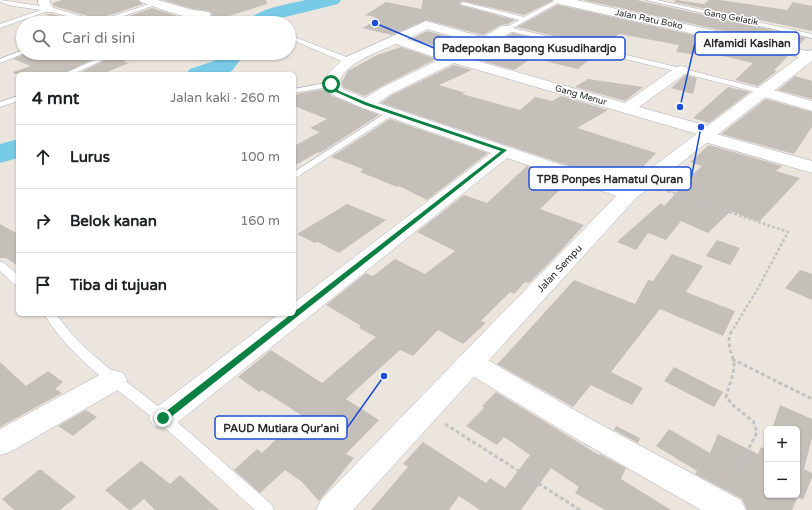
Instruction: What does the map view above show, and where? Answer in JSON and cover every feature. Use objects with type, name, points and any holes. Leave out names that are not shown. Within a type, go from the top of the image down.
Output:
[{"type":"street","name":"Jalan Ratu Boko","points":[[559,0],[811,51]]},
{"type":"street","points":[[150,2],[192,14],[205,15]]},
{"type":"street","points":[[484,42],[426,25],[349,61],[333,77],[331,84],[338,92],[392,113],[505,150],[636,188]]},
{"type":"street","points":[[366,104],[386,91],[507,29]]},
{"type":"street","name":"Gang Menur","points":[[396,40],[452,58],[626,108],[812,167]]},
{"type":"street","name":"Jalan Sempu","points":[[332,510],[470,362],[636,188],[763,92],[811,51]]},
{"type":"street","points":[[626,108],[681,70]]},
{"type":"street","points":[[763,92],[812,106]]},
{"type":"street","points":[[296,314],[505,150]]},
{"type":"street","points":[[163,418],[293,316]]},
{"type":"street","points":[[470,362],[575,424],[725,507]]},
{"type":"street","points":[[0,443],[113,380]]},
{"type":"lane","points":[[0,0],[13,4],[46,5],[78,16]]},
{"type":"lane","points":[[507,29],[559,0]]},
{"type":"lane","name":"Gang Gelatik","points":[[649,0],[762,24],[811,51]]},
{"type":"lane","points":[[118,16],[140,8],[150,2]]},
{"type":"lane","points":[[463,4],[524,19]]},
{"type":"lane","points":[[22,16],[46,5]]},
{"type":"lane","points":[[186,16],[192,14]]},
{"type":"lane","points":[[0,26],[16,19]]},
{"type":"lane","points":[[507,29],[681,70],[763,92]]},
{"type":"lane","points":[[297,40],[349,61]]},
{"type":"lane","points":[[0,61],[16,55]]},
{"type":"lane","points":[[72,72],[100,60]]},
{"type":"lane","points":[[296,91],[331,84]]},
{"type":"lane","points":[[1,104],[16,99]]},
{"type":"lane","points":[[296,175],[392,113]]},
{"type":"lane","points":[[0,265],[16,279]]},
{"type":"lane","points":[[51,316],[61,332],[113,380],[163,418],[266,510]]},
{"type":"path","points":[[227,8],[254,0]]},
{"type":"path","points":[[636,188],[788,232],[757,290],[730,334],[729,350],[734,364],[726,397],[735,407],[753,421],[757,432],[725,507]]},
{"type":"path","points":[[732,359],[812,399]]},
{"type":"path","points":[[424,411],[580,510]]},
{"type":"building","points":[[63,0],[138,0],[143,4],[107,16],[88,16],[54,6],[52,3]]},
{"type":"building","points":[[163,0],[266,0],[267,4],[229,16],[211,16],[212,14],[209,11],[193,9]]},
{"type":"building","points":[[423,0],[552,1],[524,15],[462,1],[459,4],[460,5],[515,20],[508,24],[501,25],[483,35],[426,20],[392,35],[362,28],[377,20],[372,19],[375,17],[365,15],[386,2],[421,9]]},
{"type":"building","points":[[583,0],[637,0],[806,38],[797,47]]},
{"type":"building","points":[[676,0],[704,4],[709,0],[720,0],[787,10],[793,2],[812,6],[812,31],[673,2]]},
{"type":"building","points":[[557,5],[788,56],[774,70],[777,71],[758,86],[735,80],[753,63],[705,52],[704,56],[676,52],[679,45],[619,34],[602,48],[517,27]]},
{"type":"building","points":[[152,8],[177,16],[129,16]]},
{"type":"building","points":[[44,14],[59,16],[50,16]]},
{"type":"building","points":[[427,31],[468,42],[451,51],[411,39]]},
{"type":"building","points":[[513,33],[596,54],[578,69],[532,58],[514,70],[468,57]]},
{"type":"building","points":[[401,47],[436,59],[365,96],[344,88],[341,83],[348,71],[377,55]]},
{"type":"building","points":[[16,58],[16,60],[91,60],[66,72],[16,72],[16,74],[14,74],[13,72],[31,66],[13,59]]},
{"type":"building","points":[[106,60],[126,60],[123,61],[129,63],[107,72],[81,72]]},
{"type":"building","points":[[454,65],[472,70],[439,85],[465,93],[462,94],[520,110],[535,97],[552,101],[561,96],[608,110],[577,128],[656,153],[626,185],[381,103],[392,95]]},
{"type":"building","points":[[685,75],[697,78],[693,94],[671,88]]},
{"type":"building","points":[[795,76],[812,81],[812,99],[778,90]]},
{"type":"building","points":[[588,79],[643,87],[625,101],[575,87]]},
{"type":"building","points":[[728,87],[750,92],[709,123],[693,118]]},
{"type":"building","points":[[326,89],[332,96],[379,115],[320,153],[318,152],[296,165],[296,145],[320,132],[310,128],[327,119],[296,107],[296,95]]},
{"type":"building","points":[[766,99],[812,112],[812,127],[794,154],[721,134]]},
{"type":"building","points":[[390,119],[488,153],[427,200],[399,186],[397,187],[360,172],[363,169],[331,157]]},
{"type":"building","points":[[709,145],[782,166],[776,171],[800,178],[759,222],[731,211],[708,233],[681,221],[666,240],[648,233],[636,250],[617,242],[661,203],[664,206],[679,190],[676,189],[702,166],[690,162]]},
{"type":"building","points":[[527,166],[569,181],[540,209],[584,225],[553,259],[529,283],[525,282],[514,294],[510,292],[481,321],[486,323],[463,344],[438,330],[413,356],[400,350],[346,399],[379,420],[346,454],[354,458],[319,501],[302,482],[285,470],[260,493],[234,470],[257,449],[262,453],[301,415],[262,390],[259,392],[238,377],[271,350],[322,383],[376,337],[359,328],[361,326],[326,305],[366,273],[373,276],[395,259],[425,274],[455,251],[417,232],[464,195],[487,203]]},
{"type":"building","points":[[347,204],[386,220],[339,253],[318,242],[315,243],[297,234]]},
{"type":"building","points":[[0,224],[16,233],[16,265],[6,258],[0,258]]},
{"type":"building","points":[[717,240],[740,248],[730,265],[706,256]]},
{"type":"building","points":[[672,254],[703,266],[686,292],[735,311],[723,336],[660,309],[611,372],[643,388],[632,405],[591,385],[573,407],[497,364],[574,280],[635,304],[648,280],[653,281]]},
{"type":"building","points":[[800,270],[812,274],[812,300],[785,288]]},
{"type":"building","points":[[0,362],[26,386],[48,371],[63,382],[55,389],[62,393],[0,427]]},
{"type":"building","points":[[674,367],[723,392],[714,407],[664,381]]},
{"type":"building","points":[[496,392],[599,455],[600,454],[626,468],[621,479],[671,510],[605,510],[575,493],[579,487],[551,468],[521,510],[480,510],[459,496],[449,510],[371,510],[408,467],[403,464],[423,442],[486,483],[490,478],[505,488],[530,455],[504,437],[497,445],[466,426],[484,408],[482,406]]},
{"type":"building","points":[[780,405],[812,419],[812,438],[804,469],[812,473],[812,477],[803,500],[800,498],[800,426],[773,426]]},
{"type":"building","points":[[86,410],[97,417],[73,436],[58,426]]},
{"type":"building","points":[[616,426],[640,438],[638,443],[614,430]]},
{"type":"building","points":[[669,429],[710,453],[718,434],[758,454],[761,447],[764,448],[764,498],[798,498],[792,510],[747,510],[742,499],[695,474],[697,471],[656,446]]},
{"type":"building","points":[[141,461],[170,484],[180,475],[219,510],[155,510],[144,499],[129,510],[105,490]]},
{"type":"building","points":[[40,469],[76,497],[60,510],[14,510],[2,499]]},
{"type":"waterway","points":[[270,16],[331,0]]},
{"type":"waterway","points":[[205,72],[223,66],[228,60]]},
{"type":"waterway","points":[[0,154],[16,149]]},
{"type":"place","name":"Padepokan Bagong Kusudihardjo","points":[[375,23]]},
{"type":"place","name":"Alfamidi Kasihan","points":[[680,107]]},
{"type":"place","name":"TPB Ponpes Hamatul Quran","points":[[701,127]]},
{"type":"place","name":"PAUD Mutiara Qur'ani","points":[[384,376]]},
{"type":"route","points":[[163,418],[505,150],[366,104],[338,92],[331,84]]}]
